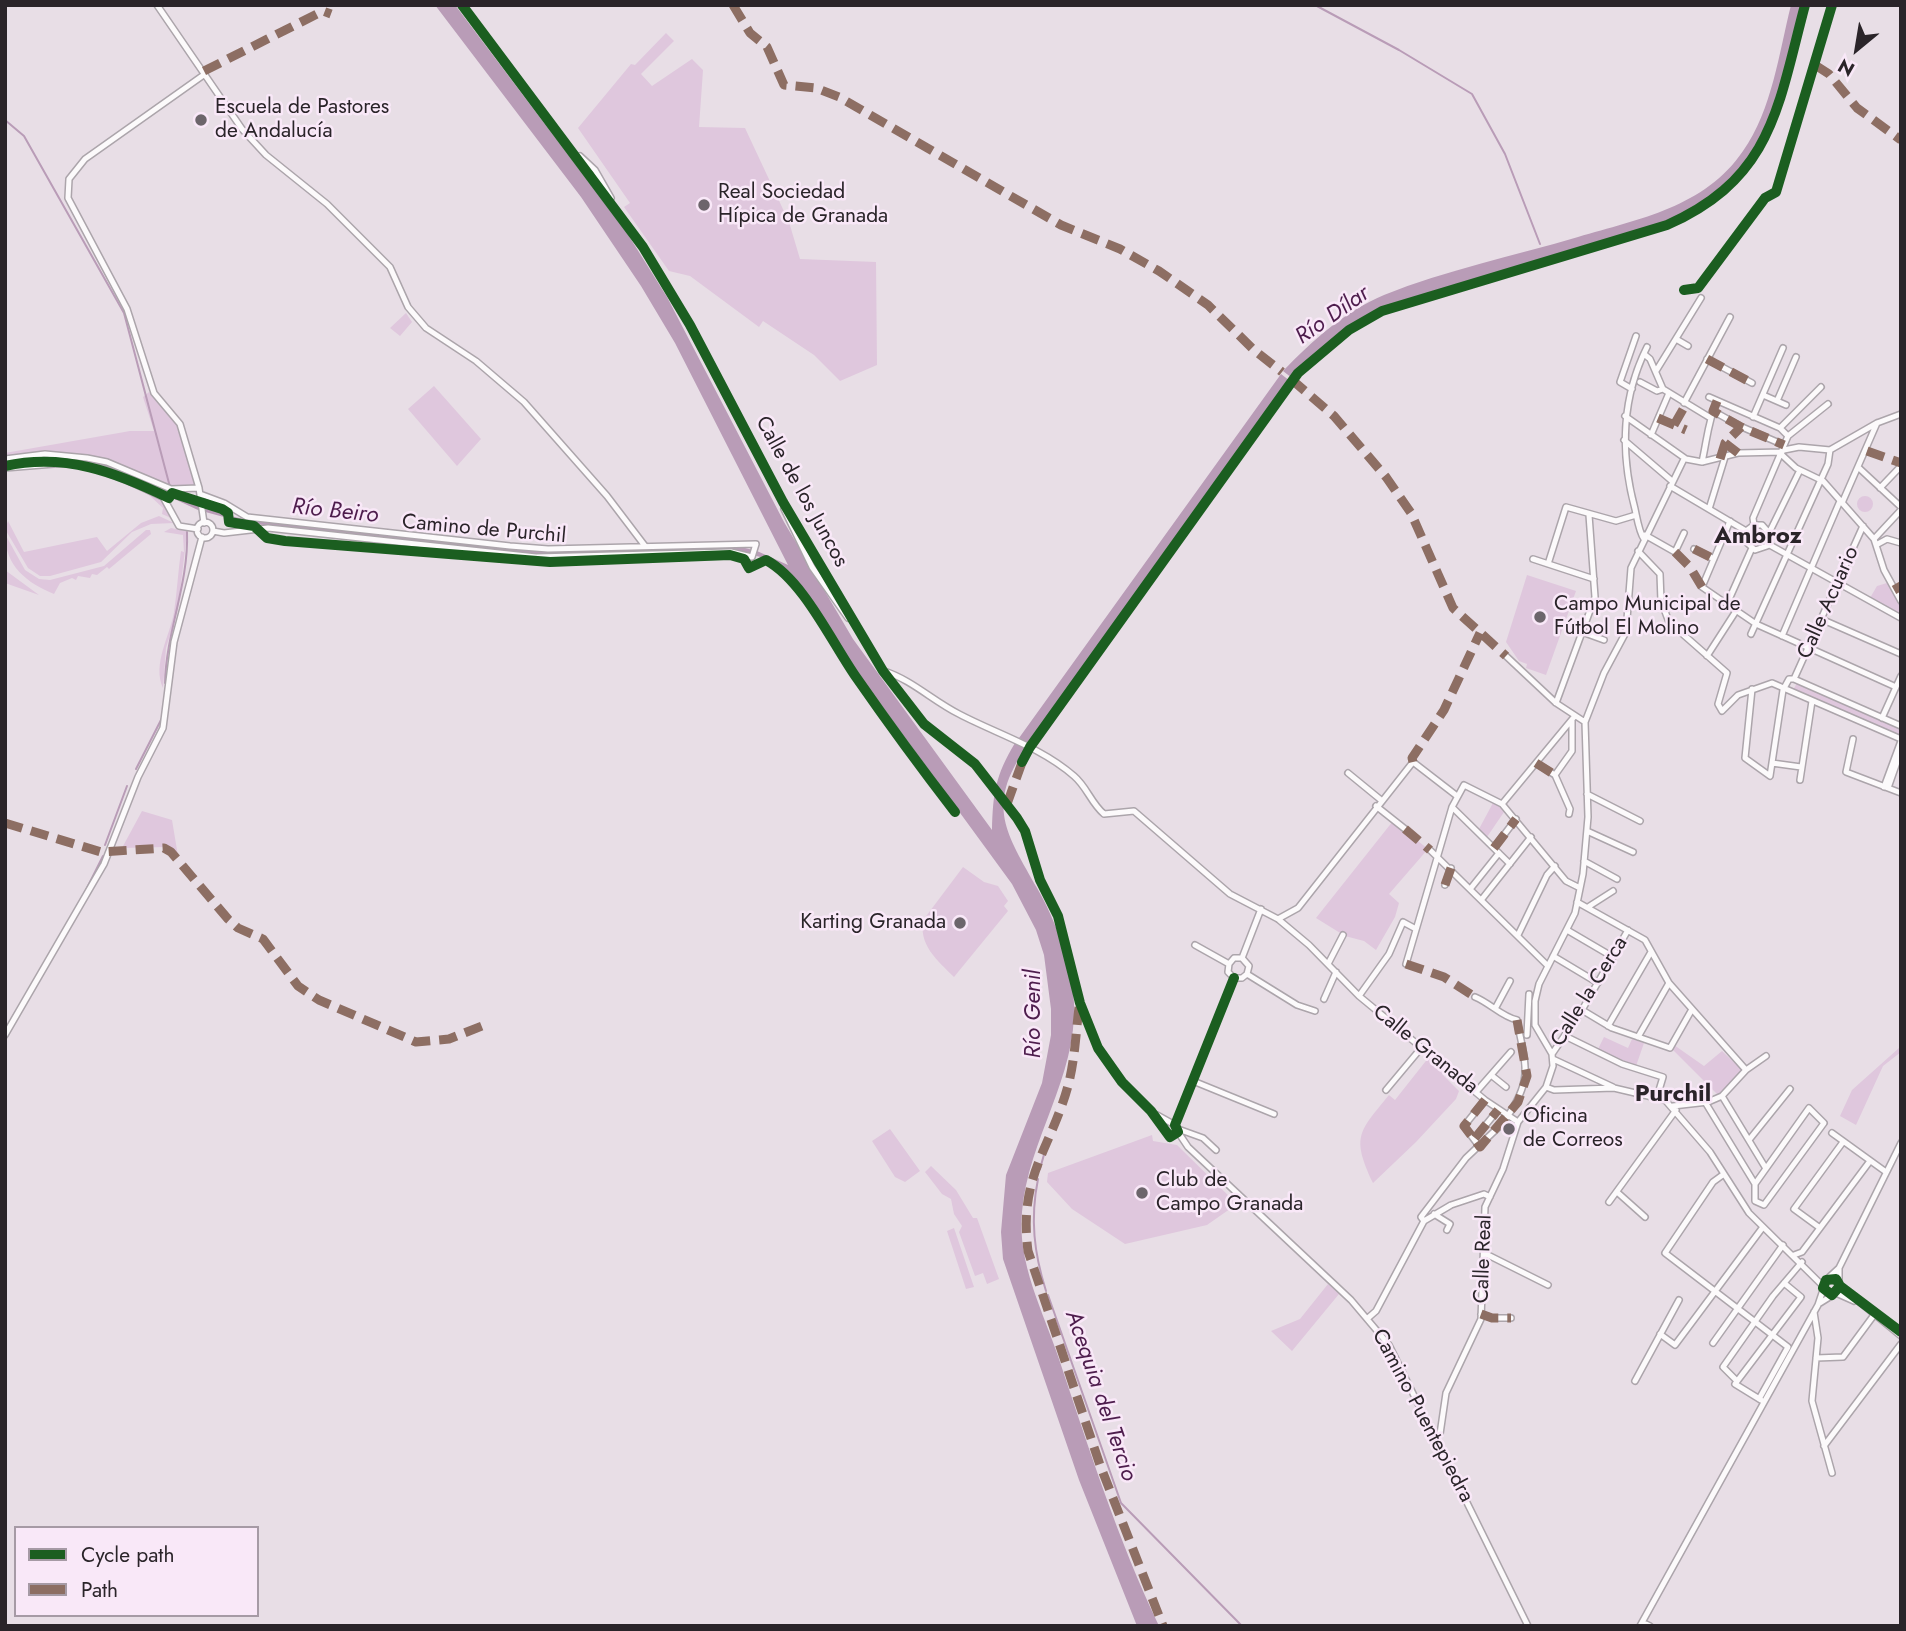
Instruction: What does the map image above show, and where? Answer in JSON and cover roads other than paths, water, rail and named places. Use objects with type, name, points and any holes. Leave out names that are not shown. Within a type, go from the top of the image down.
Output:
[{"type":"street","points":[[157,5],[230,114],[254,143],[327,204],[390,267],[402,297],[417,319],[442,340],[476,361],[524,402],[607,496],[645,546]]},
{"type":"street","name":"Calle de los Juncos","points":[[462,5],[576,154],[603,180],[613,204],[690,325],[783,502],[813,567],[842,613],[852,621],[883,671]]},
{"type":"street","points":[[198,529],[204,523],[200,491],[180,424],[150,386],[127,309],[72,209],[67,187],[75,168],[85,159],[205,74]]},
{"type":"street","points":[[1656,371],[1701,298]]},
{"type":"street","points":[[1684,402],[1730,317]]},
{"type":"street","points":[[1632,389],[1620,382],[1636,336]]},
{"type":"street","points":[[1676,339],[1688,346]]},
{"type":"street","points":[[1647,346],[1625,416],[1624,456],[1636,515],[1643,535],[1675,552],[1684,533]]},
{"type":"street","points":[[1753,417],[1783,348]]},
{"type":"street","points":[[1644,354],[1666,391],[1651,435]]},
{"type":"street","points":[[1777,401],[1797,358]]},
{"type":"street","points":[[1707,359],[1752,383]]},
{"type":"street","points":[[1640,382],[1657,391],[1666,391],[1709,418]]},
{"type":"street","points":[[1780,428],[1821,387]]},
{"type":"street","points":[[1763,395],[1786,405]]},
{"type":"street","points":[[1709,397],[1780,428],[1788,436]]},
{"type":"street","points":[[1702,462],[1709,418],[1717,401]]},
{"type":"street","points":[[1754,525],[1754,518],[1788,436],[1828,404]]},
{"type":"street","points":[[1713,411],[1783,450],[1800,470],[1820,480],[1875,542],[1901,601]]},
{"type":"street","points":[[1625,416],[1684,459],[1702,462],[1738,453],[1799,447],[1830,450],[1877,423],[1901,414]]},
{"type":"street","points":[[1782,636],[1810,568],[1859,468],[1877,423]]},
{"type":"street","points":[[1624,440],[1671,484],[1746,531]]},
{"type":"street","points":[[1732,447],[1738,453]]},
{"type":"street","points":[[1751,634],[1820,480],[1830,450]]},
{"type":"street","points":[[5,459],[45,454],[87,458],[107,462],[171,489],[200,491]]},
{"type":"street","points":[[1709,509],[1726,457]]},
{"type":"street","points":[[1523,1036],[1539,984],[1567,930],[1580,888],[1587,831],[1585,722],[1604,673],[1626,632],[1631,568],[1643,535],[1684,459]]},
{"type":"street","points":[[5,468],[66,463],[105,470],[158,493],[179,526],[198,529]]},
{"type":"street","points":[[1880,488],[1901,466]]},
{"type":"street","points":[[1859,468],[1901,508],[1875,542]]},
{"type":"street","points":[[1769,533],[1765,527],[1754,525],[1746,531],[1745,541],[1752,548],[1761,549],[1768,544],[1769,533],[1800,470]]},
{"type":"street","name":"Camino de Purchil","points":[[200,491],[247,517],[537,548],[645,546],[754,551],[536,557],[268,528],[224,533],[213,531]]},
{"type":"street","points":[[1548,564],[1566,507],[1616,521],[1636,515]]},
{"type":"street","points":[[1556,703],[1595,597],[1589,515]]},
{"type":"street","points":[[1730,521],[1702,587],[1756,624],[1896,687]]},
{"type":"street","points":[[202,537],[209,537],[213,531],[210,524],[204,523]]},
{"type":"street","name":"Calle Acuario","points":[[1795,679],[1863,526]]},
{"type":"street","points":[[5,1035],[104,864],[138,776],[163,728],[174,642],[202,537],[198,529]]},
{"type":"street","points":[[1875,542],[1887,539],[1901,543]]},
{"type":"street","points":[[1768,544],[1901,618]]},
{"type":"street","points":[[1727,604],[1752,548]]},
{"type":"street","points":[[1694,549],[1714,559]]},
{"type":"street","points":[[1638,551],[1660,574],[1661,601],[1669,622],[1727,673],[1718,702],[1722,710],[1738,695],[1772,683],[1901,740],[1886,788]]},
{"type":"street","points":[[1534,559],[1594,579]]},
{"type":"street","points":[[1707,656],[1736,611]]},
{"type":"street","points":[[1821,619],[1901,654]]},
{"type":"street","points":[[1582,632],[1604,640]]},
{"type":"street","points":[[1506,656],[1571,720],[1572,751],[1555,775]]},
{"type":"street","name":"Calle Granada","points":[[883,671],[905,680],[958,714],[1030,747],[1058,764],[1084,785],[1104,814],[1134,810],[1230,894],[1278,919],[1359,996],[1485,1100],[1518,1122]]},
{"type":"street","name":"Camino Puentepiedra","points":[[883,671],[924,724],[965,754],[992,783],[1025,831],[1034,865],[1058,916],[1080,1003],[1107,1064],[1172,1137],[1188,1147],[1368,1318],[1389,1345],[1528,1626]]},
{"type":"street","points":[[1882,718],[1901,676]]},
{"type":"street","points":[[1752,689],[1745,758],[1770,776],[1789,679],[1795,679],[1901,726]]},
{"type":"street","points":[[1800,780],[1812,701]]},
{"type":"street","points":[[1571,720],[1585,722]]},
{"type":"street","points":[[1502,804],[1571,720]]},
{"type":"street","points":[[1853,739],[1846,772],[1901,793]]},
{"type":"street","points":[[1886,788],[1901,751]]},
{"type":"street","points":[[1278,919],[1298,908],[1413,762],[1457,796]]},
{"type":"street","points":[[1536,763],[1555,775],[1570,809],[1569,814]]},
{"type":"street","points":[[1772,763],[1801,767]]},
{"type":"street","points":[[1348,773],[1381,800]]},
{"type":"street","points":[[1406,964],[1452,807],[1467,785],[1502,804],[1566,881],[1580,888]]},
{"type":"street","points":[[1587,794],[1640,821]]},
{"type":"street","points":[[1376,806],[1405,829]]},
{"type":"street","points":[[1452,807],[1510,864]]},
{"type":"street","points":[[1471,888],[1516,819]]},
{"type":"street","points":[[1587,831],[1633,852]]},
{"type":"street","points":[[1482,899],[1531,837]]},
{"type":"street","points":[[1430,850],[1548,965]]},
{"type":"street","points":[[1584,861],[1617,879]]},
{"type":"street","points":[[1518,935],[1547,875],[1555,866]]},
{"type":"street","points":[[1445,885],[1451,868]]},
{"type":"street","points":[[1588,907],[1613,891]]},
{"type":"street","points":[[1577,902],[1645,940],[1669,984],[1746,1070]]},
{"type":"street","points":[[1242,958],[1261,909]]},
{"type":"street","points":[[1359,996],[1389,954],[1403,922],[1416,929]]},
{"type":"street","points":[[1567,930],[1613,957]]},
{"type":"street","name":"Calle la Cerca","points":[[1552,1057],[1628,930]]},
{"type":"street","points":[[1328,964],[1343,935]]},
{"type":"street","points":[[1195,946],[1228,964]]},
{"type":"street","points":[[1608,1026],[1651,952]]},
{"type":"street","points":[[1553,956],[1598,983]]},
{"type":"street","points":[[1234,958],[1242,958],[1249,966],[1247,974],[1242,978],[1234,978],[1228,972],[1228,964],[1234,958]]},
{"type":"street","points":[[1324,999],[1336,972]]},
{"type":"street","points":[[1247,974],[1297,1005],[1315,1012]]},
{"type":"street","points":[[1172,1137],[1234,978]]},
{"type":"street","points":[[1496,1007],[1510,981]]},
{"type":"street","points":[[1638,1037],[1669,984]]},
{"type":"street","points":[[1529,994],[1531,1013],[1552,1057],[1603,1085],[1657,1097],[1674,1108],[1724,1174],[1749,1213],[1815,1276],[1826,1283],[1833,1294],[1863,1306]]},
{"type":"street","points":[[1475,997],[1496,1007],[1507,1018],[1517,1020],[1523,1036],[1527,1076],[1518,1102],[1507,1117]]},
{"type":"street","points":[[1582,1010],[1608,1026],[1671,1048],[1691,1011]]},
{"type":"street","points":[[1523,1036],[1540,1035]]},
{"type":"street","points":[[1565,1036],[1622,1064],[1663,1077],[1657,1097]]},
{"type":"street","points":[[1386,1090],[1422,1047]]},
{"type":"street","points":[[1476,1092],[1511,1052]]},
{"type":"street","points":[[1609,1202],[1674,1108],[1685,1103],[1705,1102],[1723,1096],[1746,1070],[1766,1056]]},
{"type":"street","points":[[1552,1057],[1546,1087],[1554,1090],[1603,1085]]},
{"type":"street","points":[[1491,1075],[1506,1087]]},
{"type":"street","points":[[1193,1081],[1275,1114]]},
{"type":"street","name":"Calle Real","points":[[1436,1437],[1440,1434],[1446,1394],[1482,1314],[1483,1213],[1503,1169],[1518,1122],[1546,1087]]},
{"type":"street","points":[[1749,1140],[1790,1089]]},
{"type":"street","points":[[1723,1096],[1765,1167]]},
{"type":"street","points":[[1475,1138],[1464,1126],[1485,1100]]},
{"type":"street","points":[[1705,1102],[1755,1184]]},
{"type":"street","points":[[1749,1213],[1755,1201],[1755,1184],[1809,1108],[1824,1123],[1764,1205],[1755,1201]]},
{"type":"street","points":[[1479,1146],[1473,1141],[1498,1110]]},
{"type":"street","name":"Camino Puentepiedra","points":[[1151,1111],[1175,1127],[1188,1147]]},
{"type":"street","points":[[1424,1222],[1421,1217],[1470,1154],[1503,1123]]},
{"type":"street","points":[[1165,1129],[1175,1127],[1203,1138],[1216,1150]]},
{"type":"street","points":[[1832,1133],[1886,1172]]},
{"type":"street","points":[[1820,1228],[1794,1209],[1843,1142]]},
{"type":"street","points":[[1768,1389],[1818,1305],[1826,1283],[1839,1268],[1901,1143]]},
{"type":"street","points":[[1794,1255],[1802,1252],[1870,1161]]},
{"type":"street","points":[[1646,1625],[1788,1348],[1665,1253],[1713,1182],[1724,1174]]},
{"type":"street","points":[[1617,1192],[1645,1217]]},
{"type":"street","points":[[1368,1318],[1376,1311],[1424,1222],[1434,1213],[1484,1194],[1489,1197]]},
{"type":"street","points":[[1434,1213],[1450,1224],[1447,1230]]},
{"type":"street","points":[[1660,1334],[1675,1345],[1763,1227]]},
{"type":"street","points":[[1713,1343],[1783,1245]]},
{"type":"street","points":[[1762,1400],[1736,1382],[1723,1367],[1754,1322],[1802,1262],[1802,1252]]},
{"type":"street","points":[[1484,1253],[1548,1285]]},
{"type":"street","points":[[1818,1305],[1833,1294],[1839,1284],[1839,1268]]},
{"type":"street","points":[[1736,1382],[1770,1334],[1801,1297],[1784,1283]]},
{"type":"street","points":[[1826,1283],[1839,1284],[1901,1336]]},
{"type":"street","points":[[1635,1381],[1679,1300]]},
{"type":"street","points":[[1814,1312],[1818,1338],[1812,1401],[1832,1473]]},
{"type":"street","points":[[1482,1314],[1492,1318],[1511,1318]]},
{"type":"street","points":[[1816,1358],[1843,1357],[1874,1315]]},
{"type":"street","points":[[1802,1334],[1810,1333],[1818,1338]]},
{"type":"street","points":[[1824,1447],[1901,1344]]},
{"type":"waterway","points":[[1315,5],[1399,50],[1472,94],[1505,154],[1540,244]]},
{"type":"waterway","points":[[5,120],[24,136],[124,313],[170,487]]},
{"type":"waterway","points":[[165,683],[169,645],[185,570],[187,532]]},
{"type":"waterway","points":[[136,769],[162,718]]},
{"type":"waterway","points":[[105,845],[127,786]]},
{"type":"waterway","points":[[83,896],[103,856]]},
{"type":"waterway","points":[[13,1016],[16,1011]]},
{"type":"waterway","name":"Acequia del Tercio","points":[[1040,1169],[1048,1140]]},
{"type":"waterway","name":"Acequia del Tercio","points":[[1038,1179],[1034,1236],[1046,1291]]},
{"type":"waterway","name":"Acequia del Tercio","points":[[1048,1295],[1121,1503],[1242,1626]]},
{"type":"place","name":"Escuela de Pastores de Andalucía","points":[[201,120]]},
{"type":"place","name":"Real Sociedad Hípica de Granada","points":[[704,205]]},
{"type":"place","name":"Campo Municipal de Fútbol El Molino","points":[[1540,617]]},
{"type":"place","name":"Karting Granada","points":[[960,923]]},
{"type":"place","name":"Oficina de Correos","points":[[1509,1129]]},
{"type":"place","name":"Club de Campo Granada","points":[[1142,1193]]},
{"type":"district","name":"Ambroz","points":[[1758,537]]},
{"type":"district","name":"Purchil","points":[[1673,1095]]},
{"type":"water label","name":"Río Dílar","points":[[1333,316]]},
{"type":"water label","name":"Río Beiro","points":[[335,512]]},
{"type":"water label","name":"Río Genil","points":[[1034,1014]]}]
